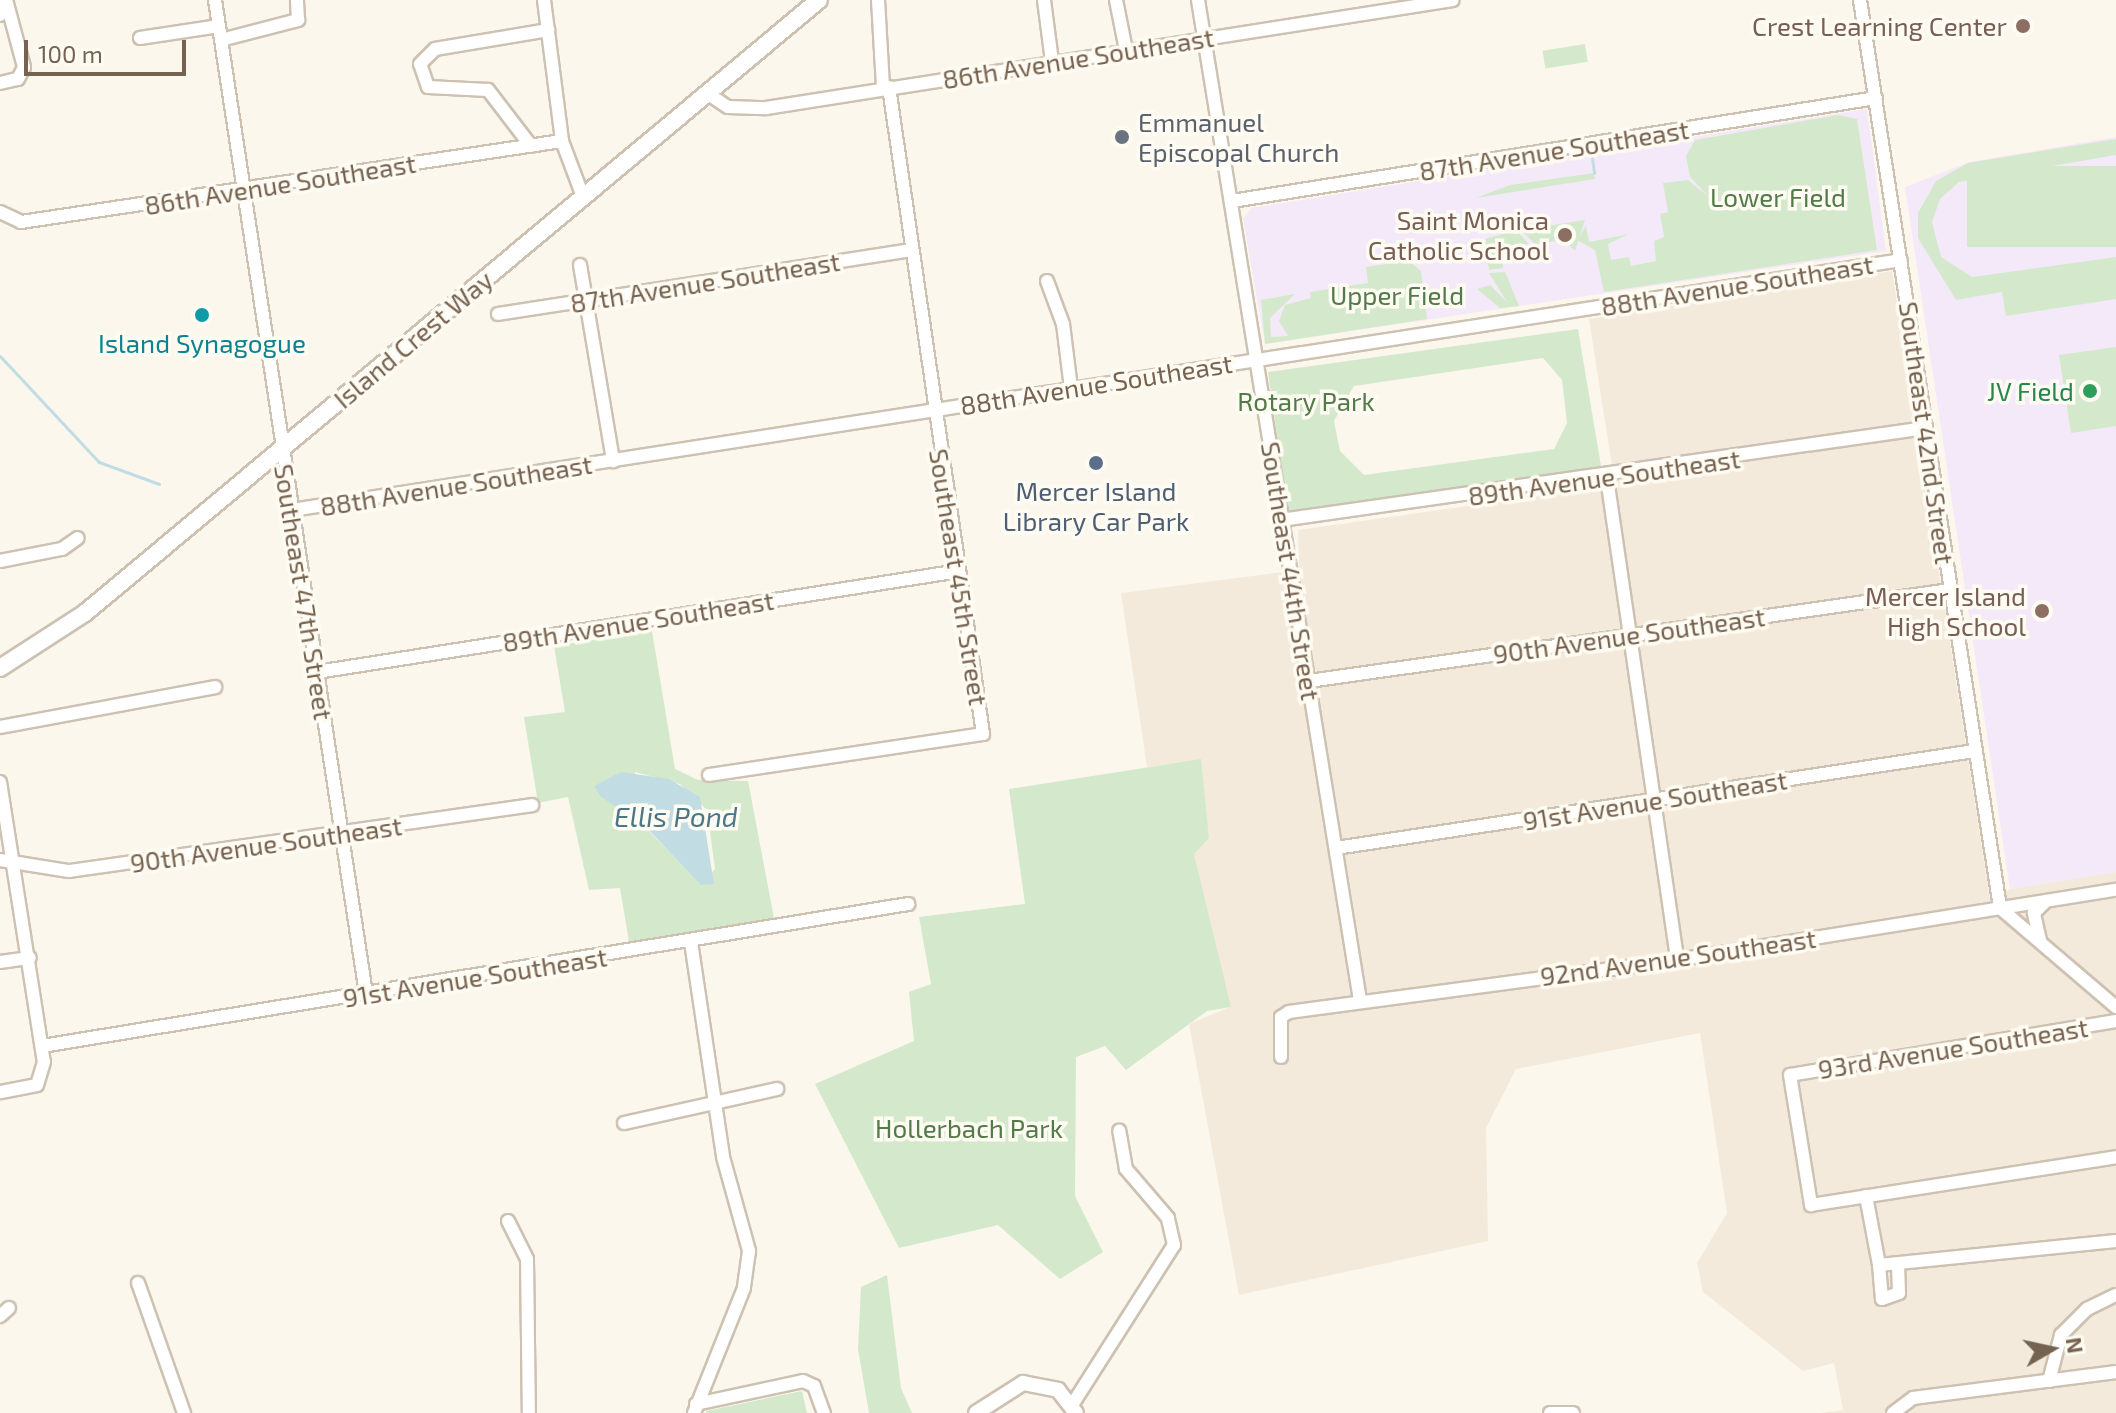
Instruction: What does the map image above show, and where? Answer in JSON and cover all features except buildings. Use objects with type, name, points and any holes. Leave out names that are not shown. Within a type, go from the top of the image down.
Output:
[{"type":"main road","name":"Island Crest Way","points":[[0,668],[73,622],[819,0]]},
{"type":"street","points":[[0,15],[6,0]]},
{"type":"street","points":[[0,83],[18,79],[24,67],[6,0]]},
{"type":"street","name":"Southeast 47th Street","points":[[215,0],[366,994]]},
{"type":"street","points":[[221,40],[298,20],[297,0]]},
{"type":"street","points":[[544,0],[562,141],[583,197]]},
{"type":"street","name":"Southeast 45th Street","points":[[709,775],[983,734],[886,88],[878,0]]},
{"type":"street","points":[[1044,0],[1052,62]]},
{"type":"street","points":[[1116,0],[1126,50]]},
{"type":"street","name":"Southeast 44th Street","points":[[1198,0],[1360,1000]]},
{"type":"street","name":"86th Avenue Southeast","points":[[707,93],[747,109],[1204,39],[1389,5],[1453,0]]},
{"type":"street","name":"Southeast 42nd Street","points":[[1860,0],[2000,908]]},
{"type":"street","points":[[140,38],[219,26]]},
{"type":"street","points":[[531,146],[488,90],[428,87],[420,64],[435,49],[548,30]]},
{"type":"street","name":"87th Avenue Southeast","points":[[1232,201],[1876,98]]},
{"type":"street","name":"86th Avenue Southeast","points":[[0,212],[21,222],[562,141]]},
{"type":"street","name":"87th Avenue Southeast","points":[[498,314],[912,250]]},
{"type":"street","name":"88th Avenue Southeast","points":[[292,510],[1901,260]]},
{"type":"street","points":[[580,265],[613,461]]},
{"type":"street","points":[[1047,281],[1063,324],[1071,388]]},
{"type":"street","name":"89th Avenue Southeast","points":[[1281,520],[1607,478],[1925,428]]},
{"type":"street","points":[[1607,478],[1677,960]]},
{"type":"street","points":[[0,561],[62,549],[78,538]]},
{"type":"street","name":"89th Avenue Southeast","points":[[317,672],[959,571]]},
{"type":"street","name":"90th Avenue Southeast","points":[[1309,681],[1950,590]]},
{"type":"street","points":[[0,727],[215,687]]},
{"type":"street","name":"91st Avenue Southeast","points":[[1336,848],[1974,751]]},
{"type":"street","points":[[0,782],[42,1046],[41,1081],[0,1092]]},
{"type":"street","name":"90th Avenue Southeast","points":[[0,860],[14,865],[69,871],[340,836],[532,805]]},
{"type":"street","name":"92nd Avenue Southeast","points":[[1281,1057],[1281,1017],[1360,1000],[1677,960],[2116,890]]},
{"type":"street","points":[[2041,943],[2033,921],[2046,901]]},
{"type":"street","name":"91st Avenue Southeast","points":[[42,1046],[908,904]]},
{"type":"street","points":[[2000,908],[2116,1007]]},
{"type":"street","points":[[691,942],[714,1105],[749,1267],[695,1409]]},
{"type":"street","points":[[0,962],[30,958]]},
{"type":"street","name":"93rd Avenue Southeast","points":[[1866,1196],[1811,1205],[1790,1075],[2116,1021]]},
{"type":"street","points":[[624,1123],[777,1089]]},
{"type":"street","points":[[976,1413],[1014,1384],[1046,1386],[1074,1409],[1174,1245],[1168,1218],[1126,1169],[1119,1131]]},
{"type":"street","points":[[1898,1268],[1899,1293],[1882,1299],[1866,1196],[2116,1157]]},
{"type":"street","points":[[508,1221],[527,1259],[529,1413]]},
{"type":"street","points":[[1879,1265],[1898,1268],[2116,1241]]},
{"type":"street","points":[[138,1283],[184,1413]]},
{"type":"street","points":[[2049,1381],[2061,1335],[2087,1309],[2116,1295]]},
{"type":"street","points":[[1893,1413],[1913,1398],[2116,1372]]},
{"type":"street","points":[[695,1409],[803,1381],[814,1386],[824,1413]]},
{"type":"street","points":[[1550,1413],[1573,1413]]},
{"type":"shaded area","name":"Saint Monica Catholic School","points":[[1867,109],[1886,251],[1265,344],[1243,219],[1251,208]]},
{"type":"shaded area","name":"Mercer Island High School","points":[[2116,137],[2116,872],[2010,889],[1905,187],[1969,162]]},
{"type":"shaded area","points":[[1892,271],[1990,899],[2010,889],[2116,872],[2116,1413],[1820,1413],[1843,1410],[1834,1363],[1803,1371],[1703,1292],[1697,1263],[1727,1213],[1700,1033],[1516,1069],[1486,1128],[1488,1241],[1239,1295],[1189,1024],[1230,1007],[1194,854],[1201,760],[1147,767],[1121,593],[1299,570],[1298,530],[1615,485],[1589,319]]},
{"type":"green space","points":[[1585,44],[1588,62],[1545,69],[1543,51]]},
{"type":"green space","name":"Lower Field","points":[[1838,115],[1857,119],[1877,250],[1604,292],[1595,250],[1577,240],[1586,226],[1589,242],[1629,234],[1608,244],[1611,260],[1629,257],[1631,266],[1656,261],[1654,241],[1664,237],[1660,214],[1668,212],[1663,183],[1688,180],[1709,197],[1690,177],[1686,156],[1695,140]]},
{"type":"green space","points":[[2116,139],[2116,155],[1959,182],[1940,199],[1932,222],[1941,257],[1972,277],[2116,257],[2116,299],[2006,316],[2002,292],[1956,300],[1918,238],[1918,213],[1936,181],[1968,163]]},
{"type":"green space","points":[[1967,166],[2116,166],[2116,247],[1967,247]]},
{"type":"green space","points":[[1594,173],[1595,179],[1476,198],[1510,185]]},
{"type":"green space","points":[[1585,220],[1575,251],[1564,240],[1535,244],[1521,230]]},
{"type":"green space","points":[[1516,230],[1529,244],[1502,247],[1503,268],[1489,270],[1485,239]]},
{"type":"green space","name":"Upper Field","points":[[1409,261],[1421,271],[1427,319],[1265,344],[1261,300],[1295,294],[1270,318],[1271,337],[1288,336],[1279,321],[1285,305],[1311,298],[1310,292],[1368,283],[1366,267]]},
{"type":"green space","points":[[1505,272],[1519,306],[1500,308],[1477,289],[1490,285],[1507,302],[1489,273]]},
{"type":"green space","name":"Rotary Park","points":[[1578,329],[1602,472],[1288,513],[1268,372]],"holes":[[[1543,358],[1562,380],[1567,423],[1554,449],[1364,475],[1340,451],[1334,421],[1354,386]]]},
{"type":"green space","name":"JV Field","points":[[2116,347],[2116,426],[2071,433],[2059,355]]},
{"type":"green space","points":[[652,631],[675,769],[698,780],[748,781],[774,918],[629,942],[620,888],[589,890],[568,797],[538,803],[524,717],[565,712],[554,646]],"holes":[[[635,772],[680,784],[707,810],[715,869],[701,884],[642,824]]]},
{"type":"green space","name":"Hollerbach Park","points":[[1201,759],[1209,838],[1194,854],[1231,1007],[1207,1011],[1126,1070],[1105,1046],[1076,1057],[1075,1196],[1103,1252],[1060,1279],[998,1225],[899,1248],[815,1084],[914,1041],[909,992],[931,984],[919,917],[1025,904],[1009,789]]},
{"type":"green space","points":[[887,1275],[901,1388],[912,1413],[869,1413],[858,1349],[861,1287]]},
{"type":"green space","points":[[802,1391],[807,1413],[706,1413],[706,1411]]},
{"type":"water","name":"Ellis Pond","points":[[621,772],[669,779],[700,797],[714,884],[701,885],[643,824],[601,797],[594,786]]},
{"type":"waterway","points":[[1592,158],[1594,173]]},
{"type":"waterway","points":[[0,356],[99,462],[159,484]]},
{"type":"place","name":"Crest Learning Center","points":[[2023,26]]},
{"type":"place","name":"Emmanuel Episcopal Church","points":[[1122,137]]},
{"type":"place","name":"Saint Monica Catholic School","points":[[1565,235]]},
{"type":"place","name":"Island Synagogue","points":[[202,315]]},
{"type":"place","name":"JV Field","points":[[2090,391]]},
{"type":"place","name":"Mercer Island Library Car Park","points":[[1096,463]]},
{"type":"place","name":"Mercer Island High School","points":[[2042,611]]}]
